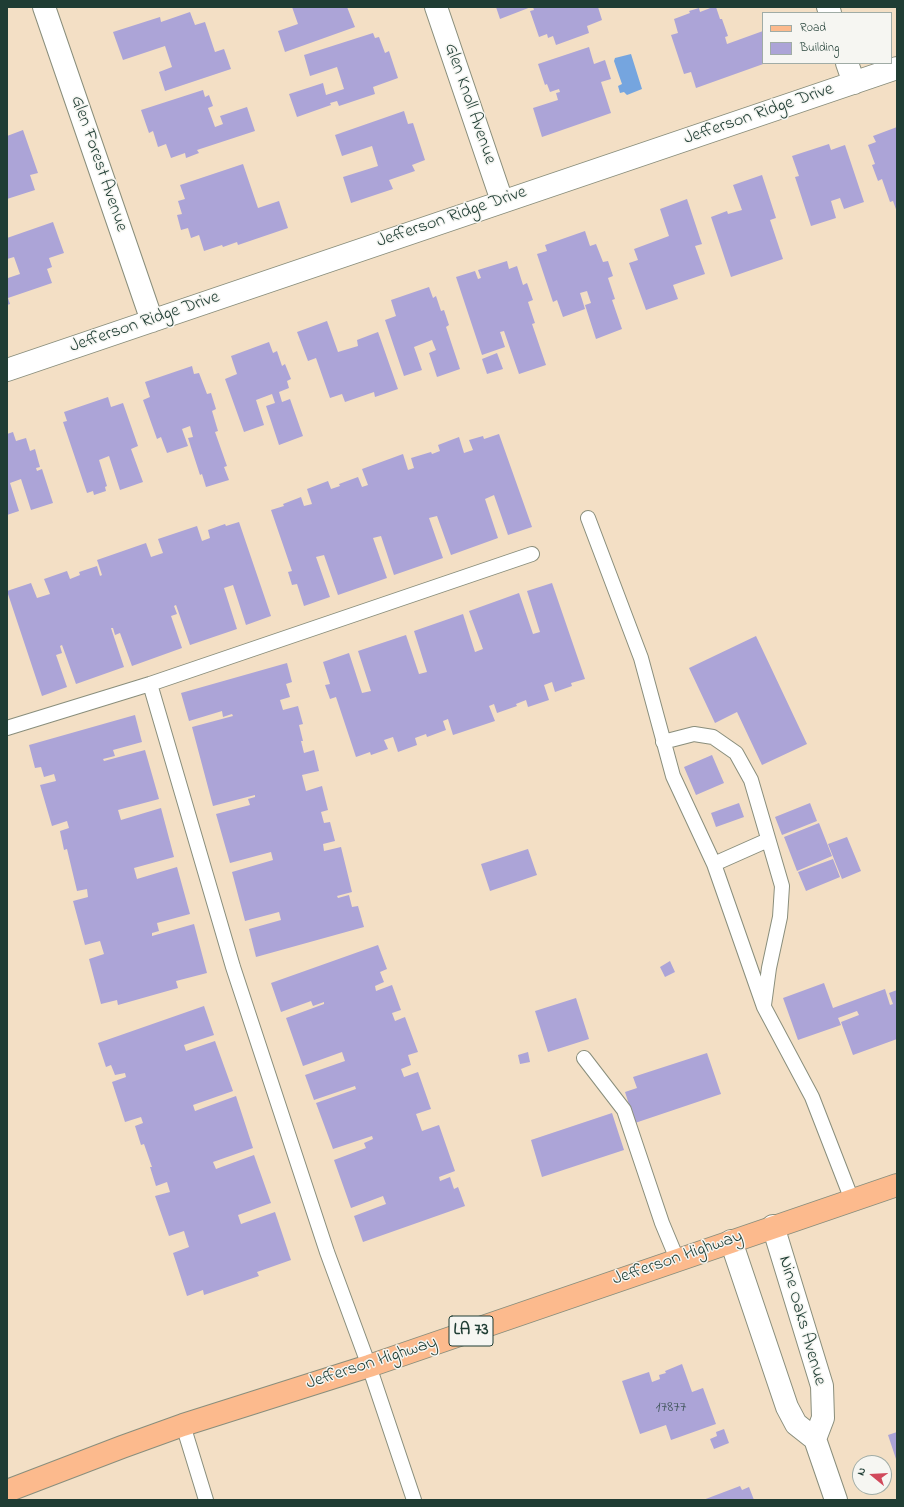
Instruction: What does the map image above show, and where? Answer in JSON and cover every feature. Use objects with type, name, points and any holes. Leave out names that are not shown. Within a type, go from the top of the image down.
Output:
[{"type":"main road","name":"Jefferson Highway","points":[[7,1491],[183,1425],[369,1366],[773,1226],[897,1185]]},
{"type":"street","name":"Glen Forest Avenue","points":[[44,7],[152,321]]},
{"type":"street","name":"Glen Knoll Avenue","points":[[436,7],[502,201]]},
{"type":"street","name":"Jefferson Ridge Drive","points":[[7,370],[502,201],[851,73],[897,68]]},
{"type":"street","name":"Nine Oaks Avenue","points":[[773,1226],[822,1386],[823,1418],[815,1439]]},
{"type":"street","points":[[731,1241],[787,1407],[796,1424],[815,1439],[836,1500]]},
{"type":"lane","points":[[588,518],[641,658],[673,776],[714,864],[764,1007],[812,1097],[852,1200]]},
{"type":"lane","points":[[7,728],[150,684],[532,554]]},
{"type":"lane","points":[[150,684],[233,967],[326,1252],[369,1366],[414,1500]]},
{"type":"lane","points":[[663,742],[694,734],[713,737],[736,753],[751,780],[782,886],[780,917],[769,968],[764,1007]]},
{"type":"lane","points":[[714,864],[768,840]]},
{"type":"lane","points":[[584,1058],[624,1110],[662,1223],[677,1260]]},
{"type":"lane","points":[[183,1425],[206,1500]]},
{"type":"water","points":[[631,54],[642,89],[627,95],[624,92],[620,93],[618,86],[622,84],[614,61],[615,58]]},
{"type":"building","points":[[292,7],[347,7],[355,27],[285,52],[278,31],[298,24]]},
{"type":"building","points":[[496,7],[531,7],[500,19]]},
{"type":"building","points":[[533,7],[598,7],[602,20],[587,26],[589,33],[556,45],[553,36],[548,38],[547,34],[539,37],[530,11],[534,10]]},
{"type":"building","points":[[716,7],[728,36],[725,37],[727,44],[762,31],[763,64],[696,88],[691,72],[684,74],[671,35],[678,33],[674,19],[690,13],[689,11],[699,8],[700,12]]},
{"type":"building","points":[[190,12],[195,25],[205,22],[215,52],[224,49],[231,69],[165,91],[159,72],[172,67],[165,46],[123,60],[113,32],[160,17],[161,22]]},
{"type":"building","points":[[373,33],[375,38],[379,37],[385,53],[389,51],[398,78],[373,87],[375,94],[339,106],[337,101],[330,103],[331,105],[297,117],[289,94],[323,83],[326,95],[344,89],[337,67],[310,76],[304,55]]},
{"type":"building","points":[[589,47],[594,64],[605,60],[611,79],[601,82],[611,113],[542,137],[533,108],[558,100],[556,93],[560,92],[559,89],[550,92],[547,84],[545,85],[538,64]]},
{"type":"building","points":[[203,90],[205,97],[209,95],[213,106],[208,108],[215,127],[223,124],[220,116],[247,107],[255,131],[197,150],[199,153],[186,158],[185,153],[171,158],[166,144],[158,147],[153,131],[149,133],[141,110]]},
{"type":"building","points":[[404,111],[408,124],[413,123],[425,160],[412,165],[415,171],[389,180],[393,189],[351,203],[343,177],[378,166],[372,146],[342,156],[335,135]]},
{"type":"building","points":[[897,127],[897,212],[893,201],[890,202],[882,179],[878,181],[872,165],[875,164],[868,145],[876,142],[873,136]]},
{"type":"building","points":[[23,130],[38,173],[30,175],[35,190],[7,199],[7,136]]},
{"type":"building","points":[[829,144],[831,150],[845,145],[864,202],[844,209],[840,198],[831,201],[836,218],[811,226],[795,177],[799,176],[792,156]]},
{"type":"building","points":[[243,164],[258,208],[279,201],[288,228],[238,245],[237,242],[204,251],[199,235],[191,238],[188,228],[181,230],[177,215],[182,214],[178,201],[185,199],[180,185]]},
{"type":"building","points":[[762,175],[776,218],[770,220],[783,259],[731,277],[711,217],[727,211],[728,214],[742,210],[733,185]]},
{"type":"building","points":[[687,199],[702,244],[695,246],[705,274],[673,285],[678,299],[646,310],[629,263],[638,260],[634,249],[669,236],[660,209]]},
{"type":"building","points":[[53,222],[64,253],[49,258],[52,267],[47,269],[52,283],[8,298],[10,304],[7,305],[8,278],[20,274],[14,257],[7,259],[7,238]]},
{"type":"building","points":[[585,231],[590,246],[596,244],[603,262],[608,261],[613,276],[608,278],[615,299],[612,300],[622,329],[596,339],[585,305],[591,303],[587,291],[580,293],[585,309],[563,317],[557,300],[553,302],[537,254],[547,251],[545,245]]},
{"type":"building","points":[[507,261],[509,269],[517,266],[523,285],[527,283],[533,300],[528,302],[535,323],[532,324],[546,365],[519,374],[504,331],[500,332],[505,347],[482,355],[456,277],[475,271],[478,279],[481,278],[478,270]]},
{"type":"building","points":[[429,287],[433,298],[436,296],[441,311],[444,310],[449,325],[446,327],[460,369],[437,377],[429,353],[436,350],[432,340],[414,347],[422,370],[404,376],[385,320],[396,316],[391,300]]},
{"type":"building","points":[[327,321],[338,352],[358,346],[357,340],[378,332],[398,389],[375,397],[374,392],[345,402],[342,394],[330,398],[316,358],[308,361],[297,332]]},
{"type":"building","points":[[269,342],[273,353],[277,351],[282,366],[285,364],[291,379],[287,381],[289,388],[279,392],[282,402],[290,399],[303,436],[279,445],[266,406],[275,403],[272,394],[256,400],[264,425],[244,432],[225,379],[237,374],[231,356]]},
{"type":"building","points":[[497,353],[503,369],[487,374],[482,359]]},
{"type":"building","points":[[192,366],[194,374],[199,373],[207,394],[211,393],[216,409],[212,411],[218,431],[215,432],[227,466],[224,467],[229,480],[206,487],[202,474],[200,475],[188,438],[193,437],[190,426],[182,429],[188,446],[167,453],[161,437],[157,439],[143,400],[150,397],[145,382]]},
{"type":"building","points":[[108,397],[111,407],[123,403],[138,446],[131,449],[143,482],[120,490],[109,456],[99,460],[107,486],[105,487],[106,491],[94,495],[93,491],[87,493],[63,422],[67,421],[64,412]]},
{"type":"building","points":[[13,432],[16,441],[26,438],[30,451],[35,449],[40,467],[36,468],[37,471],[42,469],[53,503],[31,510],[21,479],[10,483],[19,511],[7,515],[7,434]]},
{"type":"building","points":[[499,434],[532,527],[508,535],[494,495],[485,499],[498,538],[451,555],[437,516],[429,518],[443,558],[394,575],[381,536],[373,538],[387,578],[338,595],[324,555],[316,557],[330,597],[304,606],[297,584],[292,585],[288,572],[292,571],[271,510],[284,506],[283,504],[301,497],[304,506],[312,504],[307,489],[328,481],[331,489],[340,486],[339,484],[358,477],[362,487],[368,485],[362,469],[403,454],[408,470],[414,468],[411,458],[440,451],[438,445],[459,437],[464,453],[473,450],[469,440],[483,436],[484,439]]},
{"type":"building","points":[[239,522],[271,616],[246,625],[233,585],[224,588],[237,629],[190,645],[176,605],[174,606],[177,614],[171,616],[182,648],[132,666],[120,633],[115,635],[113,628],[111,628],[124,667],[76,684],[62,645],[60,646],[62,653],[56,655],[67,687],[42,696],[7,591],[31,583],[37,598],[50,594],[44,579],[67,571],[70,579],[80,575],[79,572],[97,566],[100,576],[102,575],[97,560],[146,543],[151,557],[163,553],[158,539],[197,526],[202,541],[210,538],[208,530],[225,524],[226,526]]},
{"type":"building","points":[[552,583],[585,679],[571,683],[572,686],[555,692],[552,682],[544,685],[549,700],[528,707],[526,700],[516,704],[517,706],[497,713],[494,704],[489,706],[495,721],[453,735],[448,719],[443,721],[446,730],[427,737],[426,734],[415,738],[417,745],[398,752],[393,737],[384,740],[388,749],[371,755],[370,752],[356,757],[336,697],[330,699],[325,685],[330,684],[323,662],[349,653],[362,693],[371,691],[358,651],[406,635],[419,674],[427,672],[414,631],[463,614],[475,652],[483,649],[469,611],[519,593],[533,634],[540,632],[527,591]]},
{"type":"building","points":[[756,636],[807,744],[762,765],[737,712],[715,723],[689,668]]},
{"type":"building","points":[[287,663],[292,682],[286,684],[290,697],[280,700],[283,710],[298,706],[303,724],[299,725],[304,753],[314,750],[319,771],[302,775],[306,791],[322,786],[328,810],[321,812],[324,823],[330,822],[335,841],[323,844],[324,851],[341,847],[352,892],[337,896],[338,898],[349,895],[352,907],[358,906],[364,927],[256,957],[249,929],[281,920],[279,912],[245,921],[232,872],[273,860],[271,852],[230,863],[216,814],[250,805],[248,799],[255,797],[255,795],[213,806],[192,727],[233,716],[232,714],[223,717],[222,711],[189,721],[181,693]]},
{"type":"building","points":[[135,715],[142,742],[113,750],[115,756],[103,759],[104,761],[145,750],[159,799],[118,810],[121,820],[161,808],[174,857],[134,868],[137,879],[177,867],[190,914],[157,923],[159,931],[152,933],[152,936],[194,924],[207,973],[176,981],[178,988],[118,1005],[117,1000],[101,1004],[89,959],[104,954],[100,941],[85,945],[73,901],[88,897],[87,889],[77,891],[67,849],[64,850],[60,831],[69,828],[67,821],[52,826],[40,785],[56,781],[54,774],[44,777],[41,767],[35,768],[29,745]]},
{"type":"building","points":[[712,755],[724,783],[696,795],[684,767]]},
{"type":"building","points":[[739,803],[744,817],[716,827],[711,813]]},
{"type":"building","points":[[810,803],[817,821],[782,835],[775,817]]},
{"type":"building","points":[[819,823],[832,856],[797,871],[784,837]]},
{"type":"building","points":[[847,837],[861,871],[842,879],[828,844]]},
{"type":"building","points":[[528,849],[537,875],[490,891],[481,864]]},
{"type":"building","points":[[833,859],[840,877],[806,891],[798,872]]},
{"type":"building","points":[[378,945],[387,969],[380,972],[384,982],[375,986],[376,991],[392,985],[401,1010],[392,1013],[395,1021],[405,1017],[418,1052],[408,1055],[411,1065],[401,1069],[404,1077],[418,1072],[431,1109],[416,1114],[422,1131],[439,1125],[455,1171],[439,1177],[440,1181],[450,1177],[454,1189],[458,1187],[465,1206],[363,1242],[354,1216],[386,1204],[383,1196],[351,1208],[334,1160],[366,1148],[364,1143],[373,1139],[372,1136],[333,1149],[316,1103],[356,1089],[355,1086],[314,1100],[305,1075],[345,1061],[342,1052],[303,1066],[286,1018],[324,1004],[324,1002],[313,1006],[311,1001],[281,1012],[271,983]]},
{"type":"building","points":[[670,961],[675,972],[665,977],[660,967]]},
{"type":"building","points":[[824,983],[833,1008],[885,989],[890,1005],[893,1004],[889,993],[897,990],[897,1039],[853,1055],[841,1022],[859,1015],[857,1011],[838,1018],[841,1025],[798,1040],[783,998]]},
{"type":"building","points":[[576,998],[589,1039],[548,1052],[535,1011]]},
{"type":"building","points":[[204,1006],[214,1035],[184,1045],[186,1051],[215,1041],[233,1091],[193,1105],[195,1111],[236,1096],[253,1148],[213,1162],[216,1169],[254,1155],[271,1203],[238,1215],[241,1224],[275,1212],[291,1260],[257,1272],[259,1276],[204,1295],[203,1290],[187,1296],[173,1253],[189,1247],[184,1231],[169,1236],[155,1196],[170,1192],[167,1182],[156,1186],[150,1167],[152,1167],[144,1144],[141,1145],[135,1126],[143,1123],[141,1117],[125,1122],[112,1082],[126,1077],[125,1073],[115,1075],[111,1065],[106,1067],[98,1043]]},
{"type":"building","points":[[528,1052],[530,1062],[520,1064],[518,1055]]},
{"type":"building","points":[[707,1053],[721,1094],[635,1123],[625,1092],[637,1088],[633,1077]]},
{"type":"building","points":[[612,1113],[624,1150],[542,1177],[531,1140]]},
{"type":"building","points":[[682,1364],[692,1392],[703,1388],[716,1424],[671,1440],[666,1425],[640,1434],[622,1381],[649,1372],[652,1382],[660,1379],[659,1375],[666,1373],[665,1371]]},
{"type":"building","points":[[724,1429],[729,1443],[714,1449],[710,1439],[717,1436],[716,1432]]},
{"type":"building","points":[[897,1432],[897,1462],[888,1435]]},
{"type":"building","points":[[740,1486],[742,1490],[749,1487],[754,1500],[703,1500]]}]
